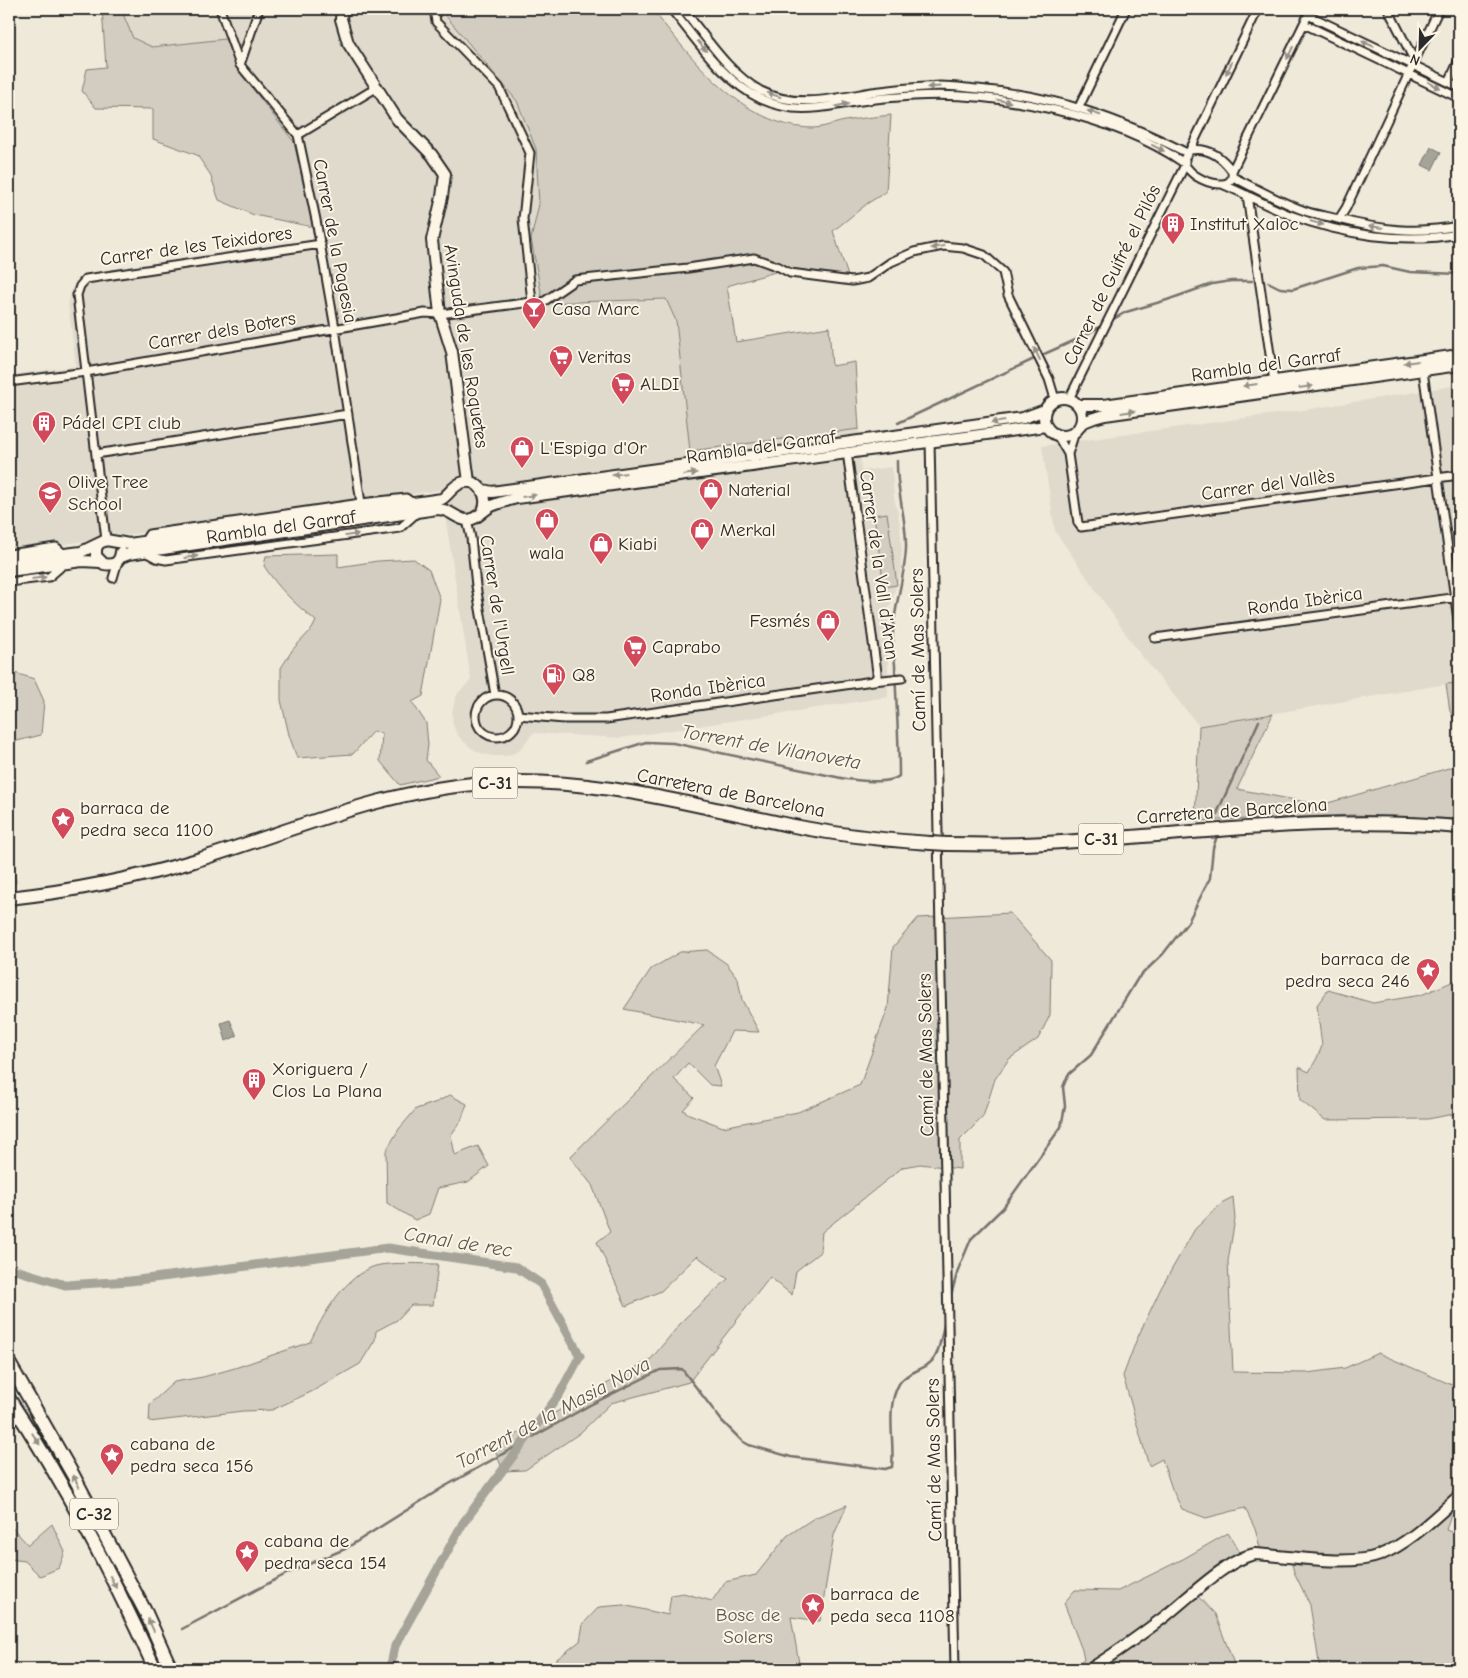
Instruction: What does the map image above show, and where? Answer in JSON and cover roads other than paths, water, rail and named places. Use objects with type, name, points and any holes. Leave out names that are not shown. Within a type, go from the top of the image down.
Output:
[{"type":"highway","name":"Carretera de Barcelona","points":[[9,898],[69,890],[156,872],[363,804],[444,787],[486,783],[541,782],[592,786],[641,793],[818,830],[892,841],[947,844],[1022,844],[1217,829],[1346,822],[1459,827]]},
{"type":"highway","name":"C-32","points":[[9,1363],[73,1475],[146,1613],[171,1669]]},
{"type":"highway","name":"C-32","points":[[9,1399],[62,1483],[132,1618],[155,1669]]},
{"type":"street","name":"Carrer de la Pagesia","points":[[220,9],[240,65],[298,135],[321,244],[361,503]]},
{"type":"street","points":[[240,65],[259,9]]},
{"type":"street","name":"Avinguda de les Roquetes","points":[[342,9],[340,19],[348,42],[376,88],[397,118],[432,155],[445,174],[442,197],[432,240],[440,314],[452,352],[469,482]]},
{"type":"street","points":[[434,9],[436,22],[499,87],[530,152],[523,219],[532,302]]},
{"type":"street","points":[[671,9],[720,68],[744,89],[762,99],[782,106],[804,110],[868,100],[916,96],[984,97],[1053,110],[1100,124],[1140,139],[1170,154],[1197,177],[1208,182],[1224,185],[1291,215],[1355,233],[1413,238],[1459,234]]},
{"type":"street","points":[[683,9],[728,64],[745,80],[762,91],[781,98],[806,101],[942,86],[1003,92],[1079,107],[1131,126],[1188,152],[1198,149],[1209,152],[1226,163],[1232,174],[1271,197],[1307,212],[1358,225],[1404,231],[1458,224]]},
{"type":"street","points":[[1079,107],[1126,9]]},
{"type":"street","name":"Carrer de Guifré el Pilós","points":[[1069,399],[1258,9]]},
{"type":"street","points":[[1388,9],[1413,62]]},
{"type":"street","points":[[1339,219],[1346,208],[1439,9]]},
{"type":"street","points":[[1224,185],[1231,181],[1232,174],[1310,12],[1413,62],[1459,87]]},
{"type":"street","points":[[1304,24],[1459,98]]},
{"type":"street","points":[[1449,82],[1459,60]]},
{"type":"street","points":[[298,135],[376,88]]},
{"type":"street","points":[[1247,195],[1274,382]]},
{"type":"street","name":"Carrer de les Teixidores","points":[[86,372],[78,295],[80,286],[86,279],[321,244]]},
{"type":"street","name":"Carrer dels Boters","points":[[9,382],[86,372],[425,313],[440,314],[532,302],[539,305],[574,280],[688,268],[754,258],[790,273],[852,281],[868,278],[891,262],[914,252],[943,246],[963,248],[984,255],[1003,272],[1008,296],[1049,379],[1055,399]]},
{"type":"street","name":"Rambla del Garraf","points":[[1078,405],[1104,405],[1459,355]]},
{"type":"street","name":"Rambla del Garraf","points":[[1057,435],[1066,436],[1094,418],[1105,415],[1459,365]]},
{"type":"street","points":[[1423,371],[1457,597],[1459,628]]},
{"type":"street","points":[[86,372],[107,542]]},
{"type":"street","points":[[1055,399],[1069,399],[1078,405],[1082,414],[1068,454]]},
{"type":"street","name":"Rambla del Garraf","points":[[483,490],[499,491],[898,440],[1023,418],[1045,410],[1055,399]]},
{"type":"street","points":[[1045,410],[1046,426],[1057,435],[1068,454]]},
{"type":"street","points":[[96,454],[348,414]]},
{"type":"street","name":"Rambla del Garraf","points":[[119,559],[144,547],[415,508],[445,509],[467,520],[478,516],[483,510],[492,505],[517,498],[847,452],[898,440],[930,440],[1046,426]]},
{"type":"street","name":"Camí de Mas Solers","points":[[930,440],[955,1669]]},
{"type":"street","name":"Carrer de la Vall d'Aran","points":[[847,452],[877,672],[877,677],[873,681]]},
{"type":"street","name":"Carrer del Vallès","points":[[1068,454],[1078,524],[1081,527],[1459,475]]},
{"type":"street","points":[[469,482],[476,484],[483,490],[486,502],[483,510]]},
{"type":"street","name":"Rambla del Garraf","points":[[9,571],[64,558],[107,542],[144,547],[156,558],[166,560],[400,528],[415,508],[442,499],[450,494],[458,485],[469,482]]},
{"type":"street","points":[[450,494],[449,504],[454,514]]},
{"type":"street","name":"Rambla del Garraf","points":[[144,547],[149,534],[361,503],[406,498],[415,508]]},
{"type":"street","name":"Carrer de l'Urgell","points":[[467,520],[471,538],[476,586],[495,695]]},
{"type":"street","points":[[107,542],[120,547],[119,559],[113,564],[102,563],[97,558],[96,552],[107,542]]},
{"type":"street","name":"Rambla del Garraf","points":[[9,554],[56,547],[64,558]]},
{"type":"street","name":"Rambla del Garraf","points":[[9,582],[49,577],[64,558]]},
{"type":"street","name":"Rambla del Garraf","points":[[9,561],[64,558],[102,563]]},
{"type":"street","name":"Ronda Ibèrica","points":[[1155,638],[1457,597]]},
{"type":"street","name":"Ronda Ibèrica","points":[[518,715],[564,720],[606,719],[902,678]]},
{"type":"street","points":[[495,695],[502,695],[513,702],[518,715],[515,728],[510,734],[496,738],[483,732],[476,720],[478,706],[488,696],[495,695]]},
{"type":"street","points":[[1090,1669],[1130,1644],[1198,1589],[1242,1558],[1254,1554],[1337,1560],[1364,1559],[1380,1555],[1413,1536],[1459,1496]]},
{"type":"waterway","name":"Torrent de Vilanoveta","points":[[1268,282],[1280,288],[1293,289],[1358,268],[1383,266],[1410,272],[1459,274]]},
{"type":"waterway","points":[[1110,321],[1126,312],[1212,284],[1231,281],[1252,281]]},
{"type":"waterway","name":"Torrent de Vilanoveta","points":[[1042,355],[1080,338],[1103,325]]},
{"type":"waterway","points":[[898,423],[1034,359]]},
{"type":"waterway","name":"Torrent de Vilanoveta","points":[[586,761],[646,742],[673,743],[846,779],[881,781],[894,779],[899,776],[893,635],[904,569],[906,537],[898,483],[897,461]]},
{"type":"waterway","name":"Torrent de la Masia Nova","points":[[1218,815],[1218,811],[1259,721]]},
{"type":"waterway","name":"Torrent de la Masia Nova","points":[[950,1299],[958,1270],[971,1239],[1003,1208],[1061,1127],[1065,1106],[1063,1087],[1068,1075],[1091,1055],[1138,978],[1163,954],[1188,922],[1210,878],[1213,848],[1216,839]]},
{"type":"waterway","name":"Canal de rec","points":[[9,868],[12,881],[9,888]]},
{"type":"waterway","name":"Canal de rec","points":[[9,1268],[65,1285],[130,1281],[388,1248],[516,1267],[541,1284],[580,1356],[559,1395],[463,1523],[395,1646],[390,1669]]},
{"type":"waterway","name":"Torrent de la Masia Nova","points":[[182,1629],[290,1572],[345,1549],[442,1488],[590,1405],[660,1370],[682,1369],[722,1421],[742,1441],[749,1445],[791,1457],[885,1469],[892,1467],[891,1414],[895,1393],[902,1380],[927,1365],[935,1357],[940,1344],[945,1319]]},
{"type":"place","name":"Institut Xaloc","points":[[1173,245]]},
{"type":"place","name":"Casa Marc","points":[[534,330]]},
{"type":"place","name":"Veritas","points":[[561,378]]},
{"type":"place","name":"ALDI","points":[[623,405]]},
{"type":"place","name":"Pádel CPI club","points":[[44,444]]},
{"type":"place","name":"L'Espiga d'Or","points":[[522,469]]},
{"type":"place","name":"Naterial","points":[[711,511]]},
{"type":"place","name":"Olive Tree School","points":[[50,514]]},
{"type":"place","name":"wala","points":[[547,541]]},
{"type":"place","name":"Merkal","points":[[702,551]]},
{"type":"place","name":"Kiabi","points":[[601,565]]},
{"type":"place","name":"Fesmés","points":[[828,642]]},
{"type":"place","name":"Caprabo","points":[[635,668]]},
{"type":"place","name":"Q8","points":[[554,696]]},
{"type":"place","name":"barraca de pedra seca 1100","points":[[63,840]]},
{"type":"place","name":"barraca de pedra seca 246","points":[[1428,991]]},
{"type":"place","name":"Xoriguera / Clos La Plana","points":[[254,1101]]},
{"type":"place","name":"cabana de pedra seca 156","points":[[112,1476]]},
{"type":"place","name":"cabana de pedra seca 154","points":[[247,1573]]},
{"type":"place","name":"barraca de peda seca 1108","points":[[813,1626]]},
{"type":"park label","name":"Bosc de Solers","points":[[748,1626]]}]
